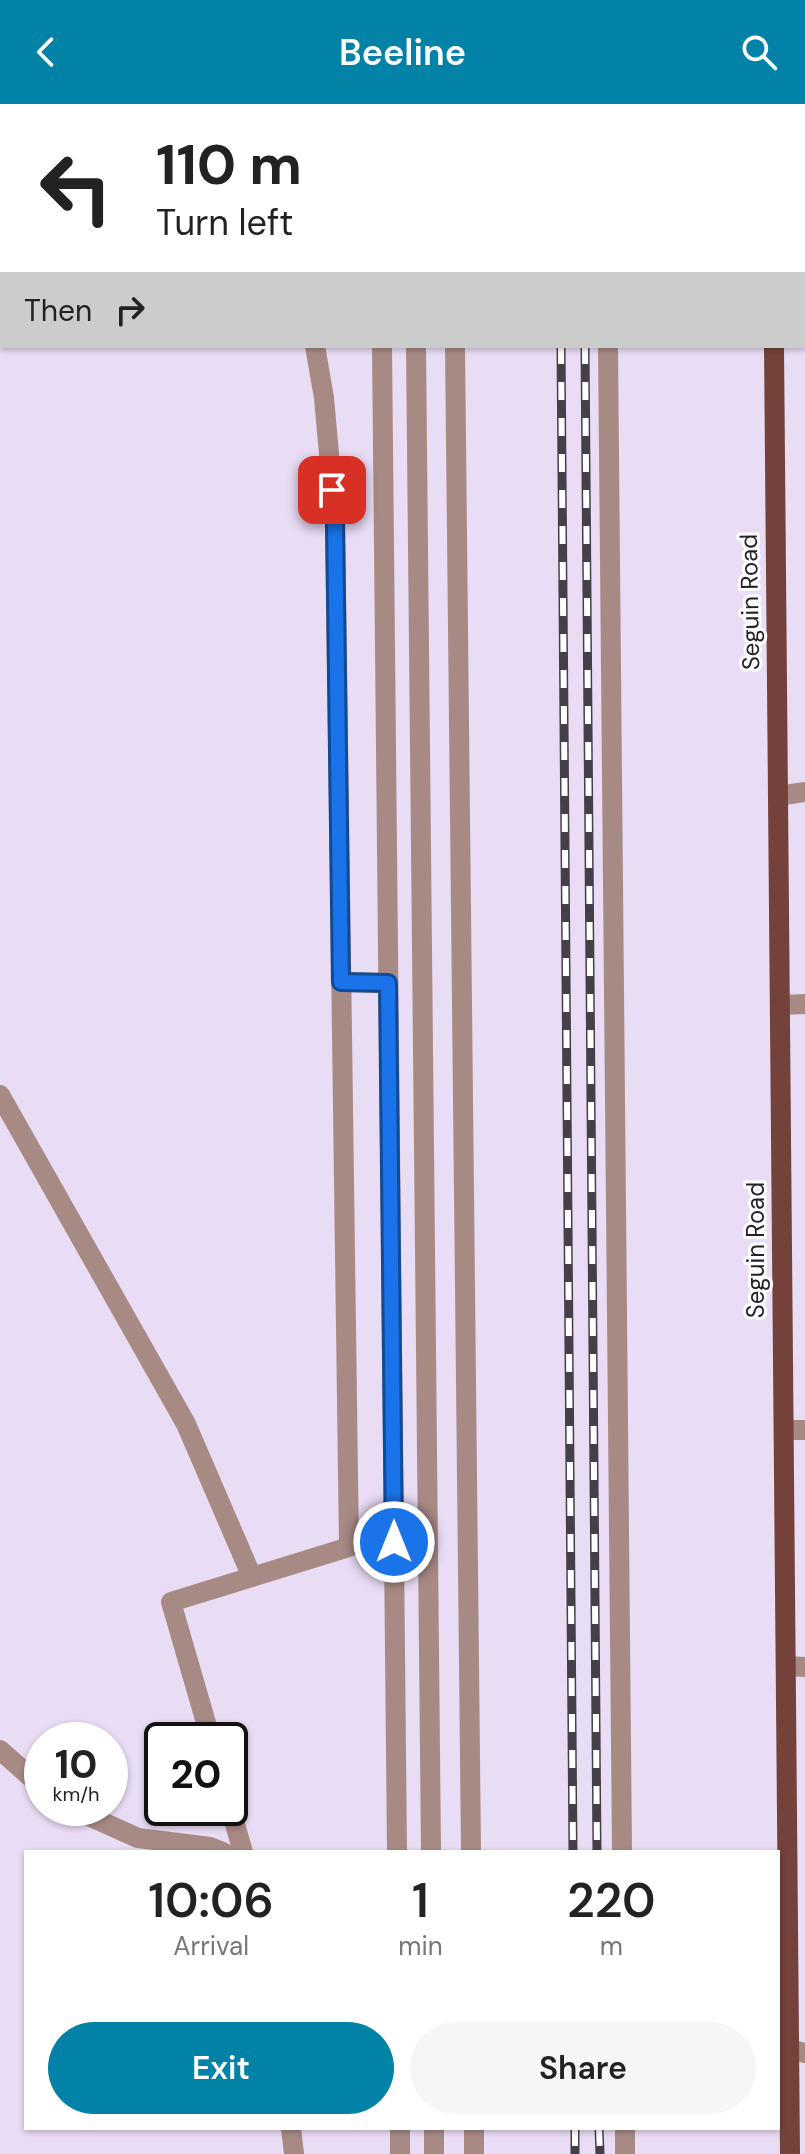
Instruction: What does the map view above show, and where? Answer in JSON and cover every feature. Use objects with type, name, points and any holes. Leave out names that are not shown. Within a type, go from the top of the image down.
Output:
[{"type":"main road","name":"Seguin Road","points":[[774,348],[784,1430],[795,1666],[797,2051],[790,2154]]},
{"type":"lane","points":[[206,1722],[171,1602],[349,1547],[335,521],[324,398],[315,348]]},
{"type":"lane","points":[[382,348],[397,1850]]},
{"type":"lane","points":[[416,348],[431,1850]]},
{"type":"lane","points":[[455,348],[471,1850]]},
{"type":"lane","points":[[608,348],[622,1850]]},
{"type":"lane","points":[[778,796],[805,792]]},
{"type":"lane","points":[[341,982],[388,983]]},
{"type":"lane","points":[[780,1005],[805,1004]]},
{"type":"lane","points":[[0,1095],[186,1424],[252,1577]]},
{"type":"lane","points":[[784,1430],[805,1430]]},
{"type":"lane","points":[[0,1750],[24,1771]]},
{"type":"lane","points":[[111,1826],[138,1838],[218,1850]]},
{"type":"lane","points":[[235,1826],[242,1850]]},
{"type":"lane","points":[[291,2130],[294,2154]]},
{"type":"lane","points":[[400,2130],[400,2154]]},
{"type":"lane","points":[[434,2130],[434,2154]]},
{"type":"lane","points":[[474,2130],[474,2154]]},
{"type":"lane","points":[[625,2130],[625,2154]]},
{"type":"railway","points":[[561,348],[573,1850]]},
{"type":"railway","points":[[585,348],[597,1850]]},
{"type":"railway","points":[[575,2130],[575,2154]]},
{"type":"railway","points":[[599,2130],[600,2154]]},
{"type":"route","points":[[332,490],[335,521],[341,982],[388,983],[394,1542]]}]
